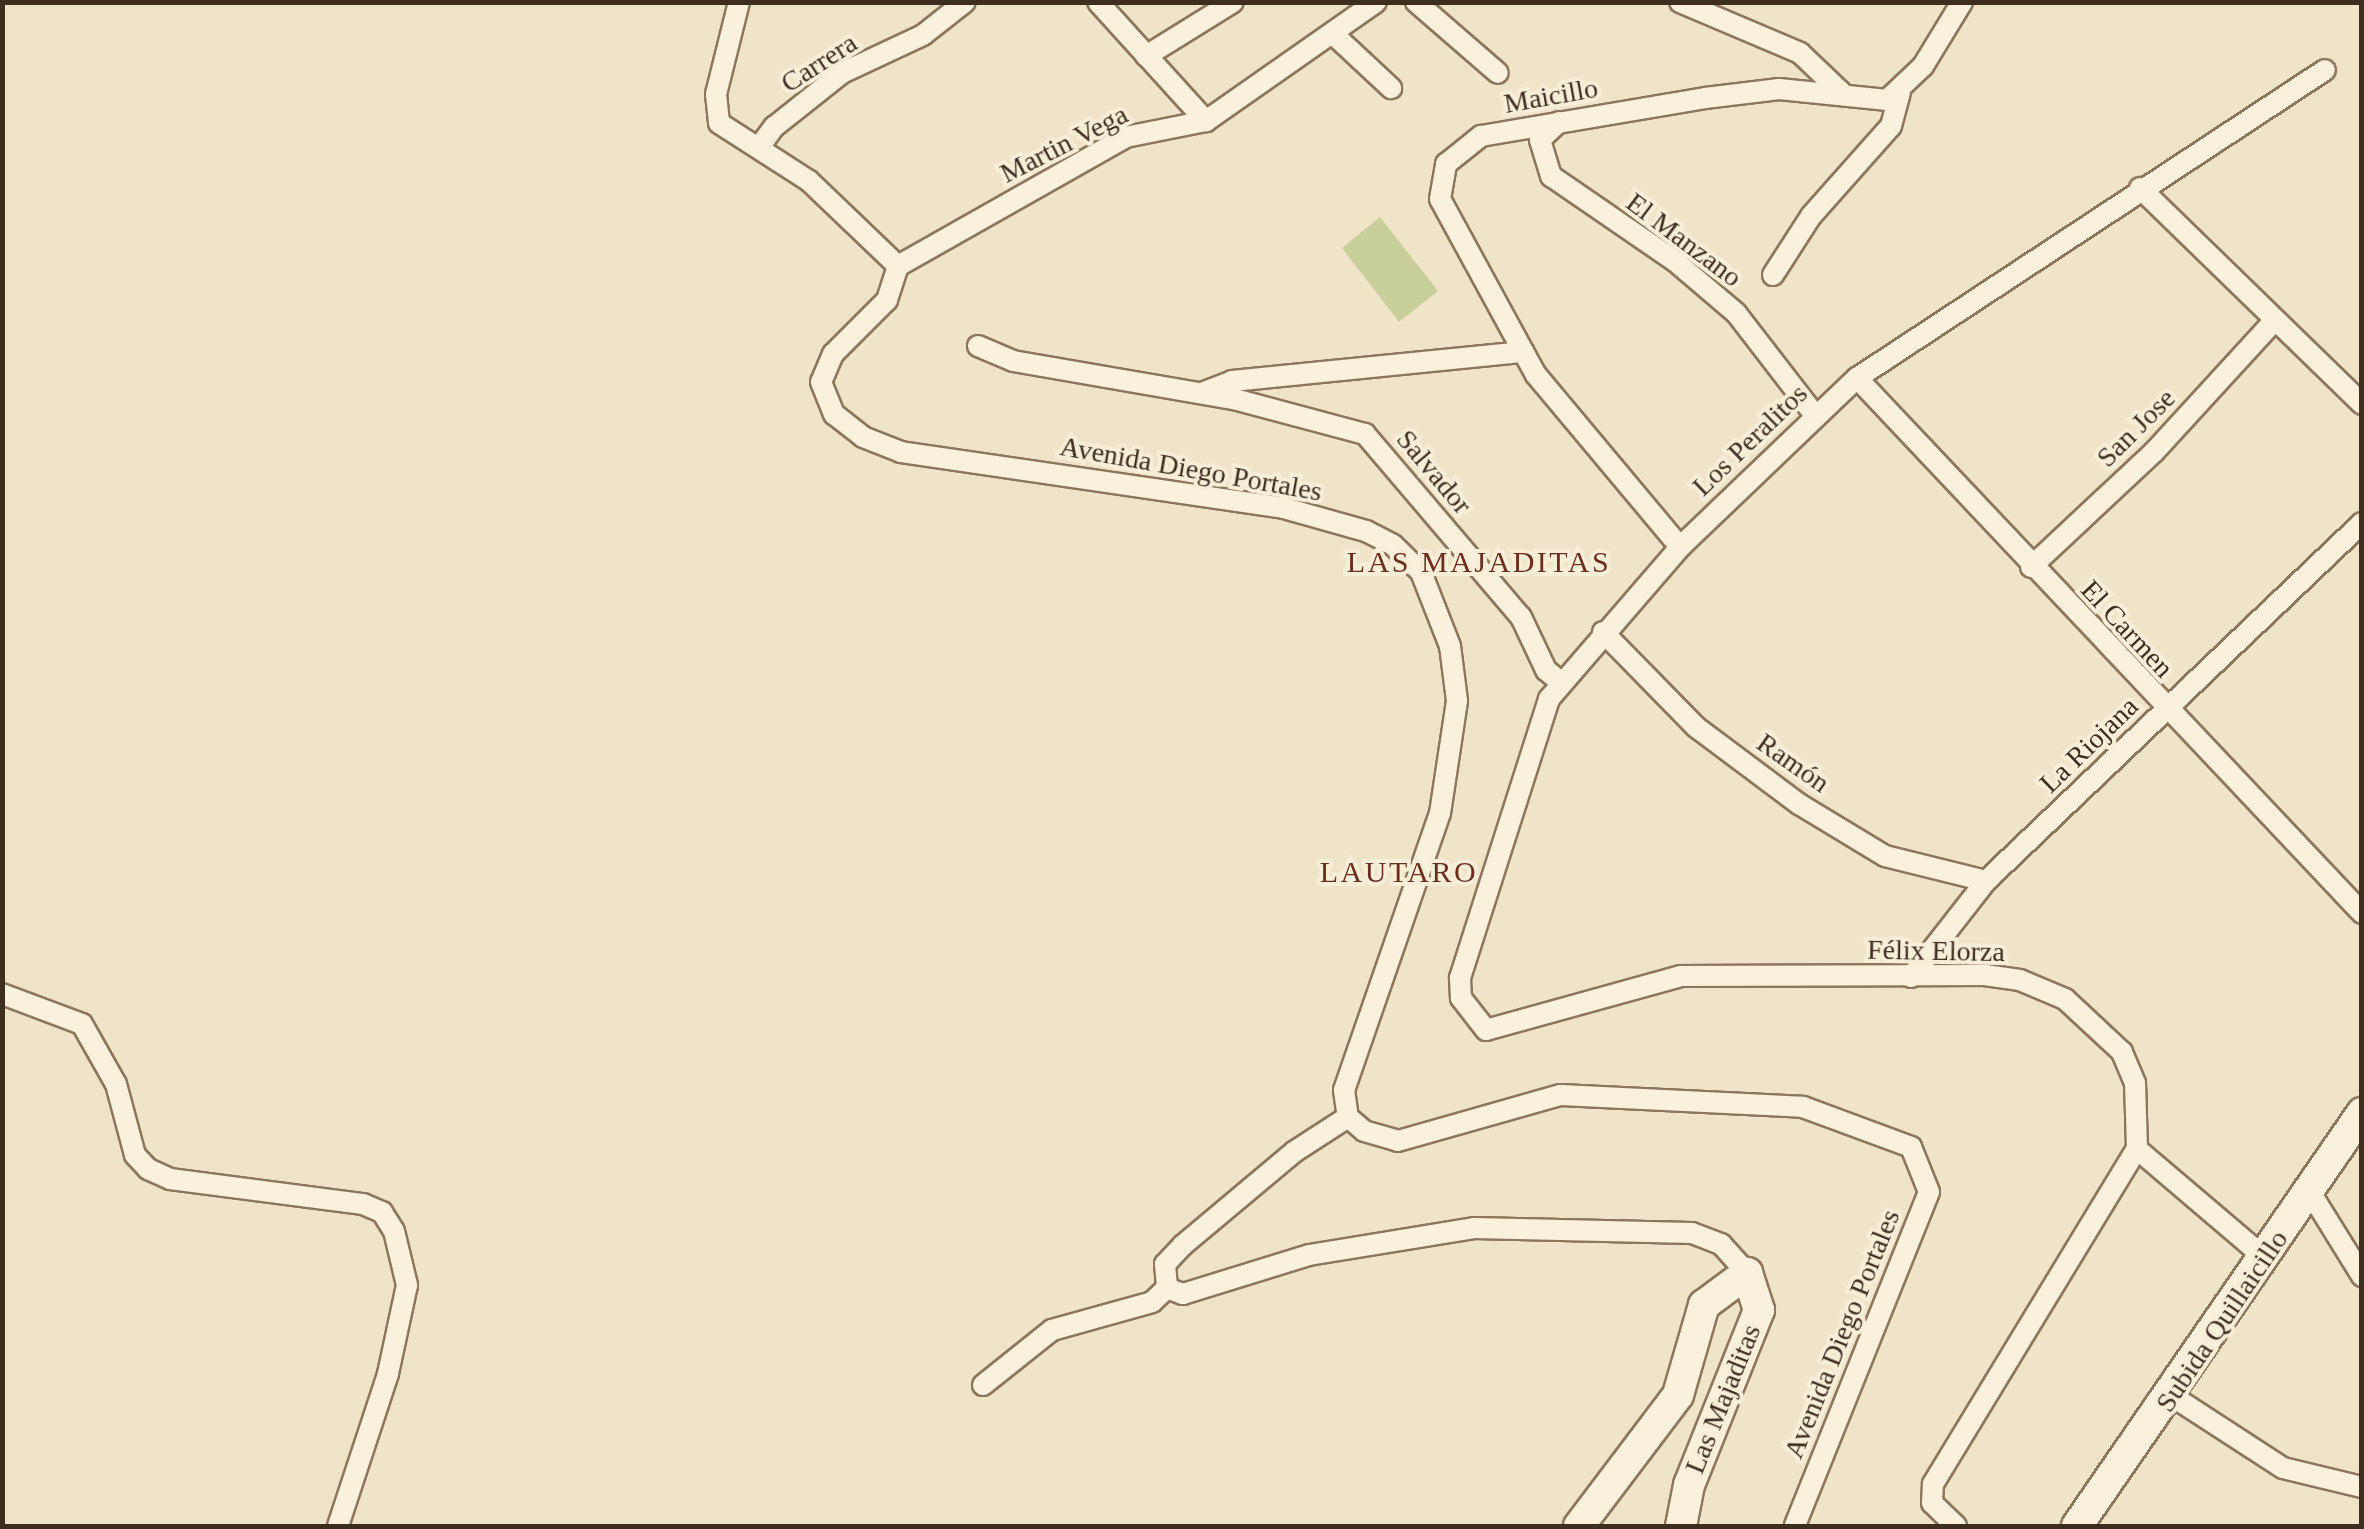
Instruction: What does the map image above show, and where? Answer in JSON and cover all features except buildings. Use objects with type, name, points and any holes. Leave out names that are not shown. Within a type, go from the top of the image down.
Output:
[{"type":"street","points":[[739,2],[716,94],[719,123],[742,143],[760,146],[810,181],[898,266]]},
{"type":"street","name":"Carrera","points":[[760,146],[774,127],[842,73],[923,35],[965,2]]},
{"type":"street","points":[[1098,2],[1206,121]]},
{"type":"street","points":[[1146,56],[1233,2]]},
{"type":"street","name":"Martin Vega","points":[[898,266],[1126,137],[1206,121],[1376,2]]},
{"type":"street","points":[[1416,2],[1498,73]]},
{"type":"street","points":[[1680,2],[1800,53],[1840,92]]},
{"type":"street","points":[[1773,275],[1811,216],[1891,126],[1900,93],[1962,2]]},
{"type":"street","points":[[1332,33],[1391,88]]},
{"type":"street","name":"Los Peralitos","points":[[1486,1030],[1461,998],[1460,978],[1559,680],[1680,548],[1814,414],[1856,378],[2325,70]]},
{"type":"street","name":"Maicillo","points":[[1680,548],[1524,352],[1440,198],[1446,164],[1482,136],[1561,120],[1779,89],[1840,92],[1868,101],[1900,93]]},
{"type":"street","name":"El Manzano","points":[[1561,120],[1540,140],[1551,176],[1676,262],[1736,313],[1814,414]]},
{"type":"street","points":[[2140,188],[2362,404]]},
{"type":"street","name":"Avenida Diego Portales","points":[[898,266],[887,300],[833,354],[821,382],[834,414],[863,437],[901,452],[1284,508],[1366,532],[1394,545],[1421,572],[1450,646],[1457,701],[1440,813],[1344,1090],[1348,1117],[1364,1131],[1398,1140],[1561,1094],[1803,1108],[1911,1147],[1929,1192],[1795,1526]]},
{"type":"street","name":"San Jose","points":[[2032,567],[2154,452],[2274,321]]},
{"type":"street","name":"Salvador","points":[[978,346],[1013,361],[1201,393],[1365,434],[1521,617],[1546,670],[1559,680]]},
{"type":"street","name":"Salvador","points":[[1201,393],[1232,381],[1524,352]]},
{"type":"street","name":"El Carmen","points":[[1856,378],[2164,710],[2362,913]]},
{"type":"street","name":"La Riojana","points":[[1912,976],[1986,882],[2362,524]]},
{"type":"street","name":"Ramón","points":[[1603,632],[1696,727],[1799,804],[1886,856],[1986,882]]},
{"type":"street","name":"Félix Elorza","points":[[1486,1030],[1681,976],[2003,978],[2065,1000],[2122,1052],[2135,1084],[2137,1149]]},
{"type":"street","points":[[2,994],[82,1024],[116,1084],[135,1155],[148,1168],[170,1179],[363,1204],[382,1212],[394,1231],[407,1285],[388,1374],[338,1526]]},
{"type":"street","name":"Subida Quillaicillo","points":[[2078,1526],[2172,1396],[2362,1113]]},
{"type":"street","points":[[1167,1288],[1165,1264],[1182,1245],[1294,1152],[1348,1117]]},
{"type":"street","points":[[1956,1526],[1932,1503],[1933,1484],[2137,1149],[2265,1258]]},
{"type":"street","points":[[2310,1192],[2362,1276]]},
{"type":"street","points":[[1167,1288],[1183,1294],[1309,1255],[1474,1228],[1692,1233],[1722,1244],[1746,1274],[1704,1305],[1678,1395],[1579,1526]]},
{"type":"street","name":"Las Majaditas","points":[[1681,1526],[1688,1485],[1759,1310],[1746,1274]]},
{"type":"street","points":[[983,1385],[1052,1330],[1152,1302],[1167,1288]]},
{"type":"street","points":[[2172,1396],[2283,1468],[2362,1487]]},
{"type":"green space","points":[[1380,217],[1438,291],[1399,322],[1342,248]]},
{"type":"district","name":"LAS MAJADITAS","points":[[1479,562]]},
{"type":"district","name":"LAUTARO","points":[[1399,872]]}]
